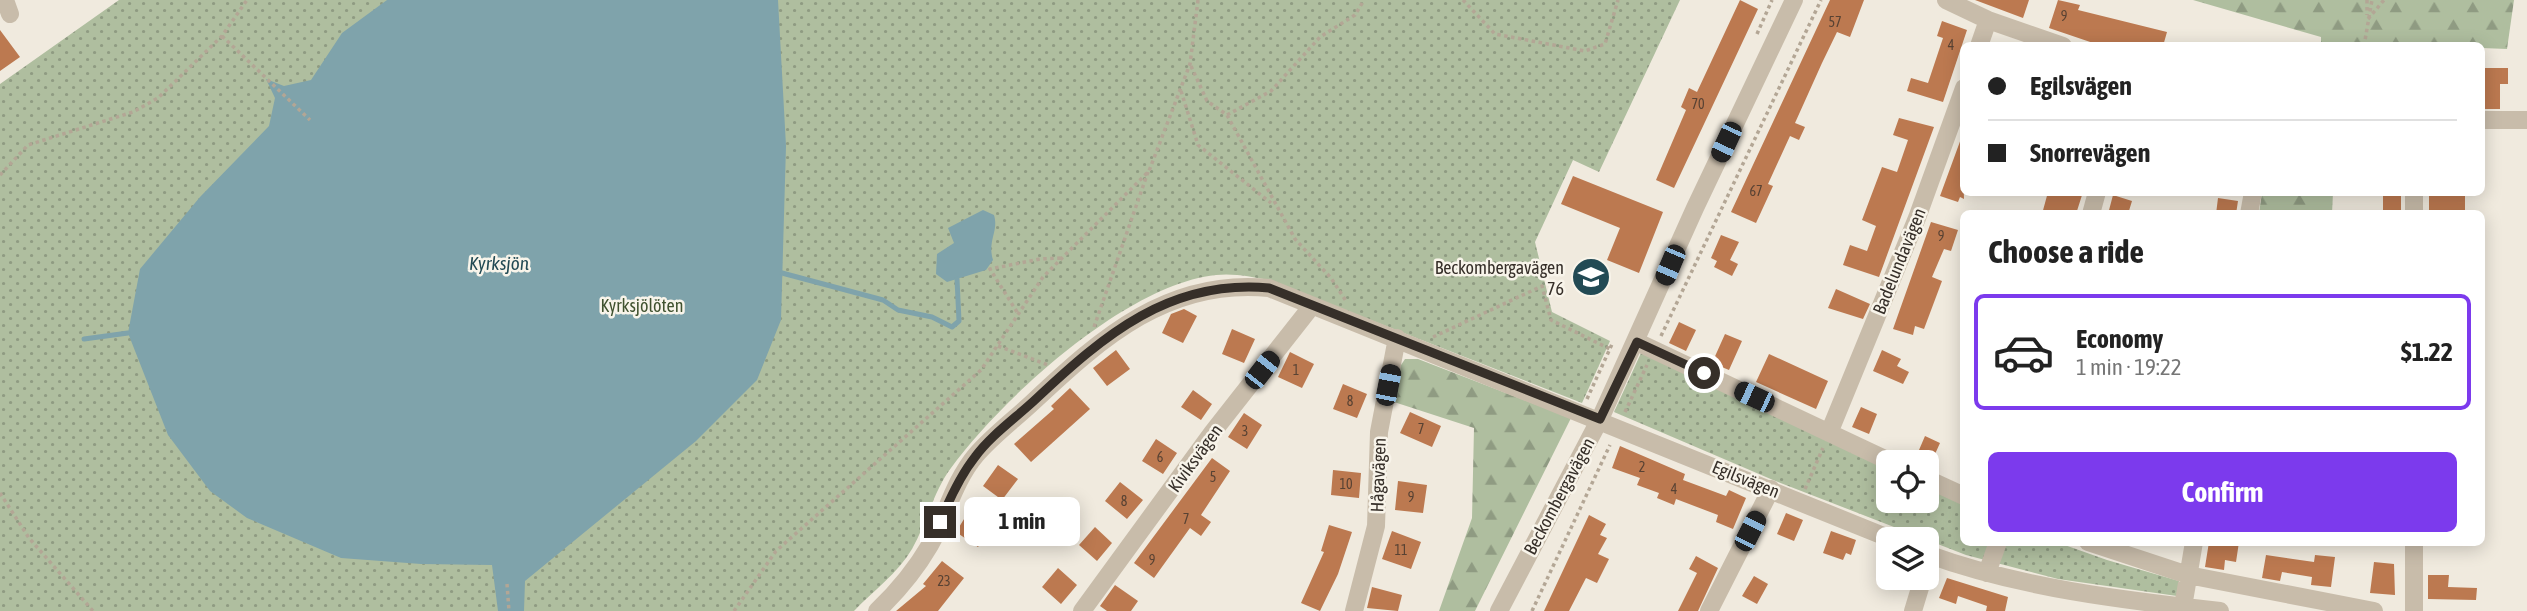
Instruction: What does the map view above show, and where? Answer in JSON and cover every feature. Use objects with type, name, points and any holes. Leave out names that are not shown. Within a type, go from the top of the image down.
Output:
[{"type":"street","name":"Beckombergavägen","points":[[1499,611],[1600,419],[1637,342],[1695,208],[1794,0]]},
{"type":"street","points":[[1945,0],[1988,20],[2051,42]]},
{"type":"street","points":[[1980,42],[1988,20]]},
{"type":"street","name":"Badelundavägen","points":[[1829,433],[1917,218],[1960,99]]},
{"type":"street","points":[[2485,120],[2527,120]]},
{"type":"street","name":"Egilsvägen","points":[[877,611],[914,569],[930,544],[949,500],[975,456],[1083,355],[1115,330],[1167,302],[1209,289],[1241,285],[1269,288],[1311,307],[1397,338],[1600,419],[1876,533]]},
{"type":"street","name":"Kiviksvägen","points":[[1082,611],[1212,433],[1311,307]]},
{"type":"street","name":"Hågavägen","points":[[1353,611],[1376,526],[1379,432],[1397,338]]},
{"type":"street","points":[[1637,342],[1876,455]]},
{"type":"street","points":[[1939,485],[1960,494]]},
{"type":"street","points":[[1709,611],[1770,489]]},
{"type":"street","points":[[1987,573],[1997,546]]},
{"type":"street","points":[[2100,546],[2188,575],[2374,611]]},
{"type":"street","points":[[2183,607],[2193,546]]},
{"type":"street","points":[[2414,546],[2414,611]]},
{"type":"street","points":[[1939,560],[2087,602],[2220,611]]},
{"type":"street","points":[[1913,611],[1919,590]]},
{"type":"path","points":[[0,175],[28,145],[133,112],[158,98],[222,36],[247,0]]},
{"type":"path","points":[[1083,355],[1190,64],[1198,0]]},
{"type":"path","points":[[1227,115],[1271,91],[1320,37],[1354,15],[1364,0]]},
{"type":"path","points":[[1463,0],[1495,34],[1585,51],[1605,44],[1618,0]]},
{"type":"path","points":[[1532,611],[1821,0]]},
{"type":"path","points":[[2364,42],[2369,0]]},
{"type":"path","points":[[2367,21],[2384,0]]},
{"type":"path","points":[[222,36],[310,120]]},
{"type":"path","points":[[1190,64],[1207,102],[1227,115],[1273,204],[1295,239],[1331,278],[1360,324]]},
{"type":"path","points":[[1181,91],[1198,145],[1273,204]]},
{"type":"path","points":[[734,611],[776,551],[981,370],[1017,312],[1062,258],[1149,171]]},
{"type":"path","points":[[1017,312],[990,269],[1040,259],[1062,258]]},
{"type":"path","points":[[1426,340],[1542,286],[1551,320],[1610,349]]},
{"type":"path","points":[[998,346],[1066,371]]},
{"type":"path","points":[[1800,501],[1829,433]]},
{"type":"path","points":[[0,493],[29,538],[93,611]]},
{"type":"path","points":[[508,584],[509,611]]},
{"type":"green space","name":"Kyrksjölöten","points":[[119,0],[1680,0],[1599,172],[1573,160],[1535,242],[1552,312],[1610,341],[1582,403],[1269,280],[1216,275],[1181,283],[1144,299],[1106,322],[1034,379],[973,440],[951,468],[939,487],[906,558],[854,611],[0,611],[0,84]]},
{"type":"green space","points":[[2193,0],[2514,0],[2507,49],[2485,48],[2485,42],[2321,42],[2321,37]]},
{"type":"green space","points":[[2262,196],[2333,196],[2332,210],[2259,210]]},
{"type":"green space","points":[[1641,353],[1876,461],[1876,513],[1939,513],[1939,490],[1960,500],[1960,546],[2067,546],[2179,581],[2177,596],[2058,579],[1966,555],[1939,545],[1939,527],[1894,527],[1773,480],[1614,412]]},
{"type":"green space","points":[[1405,359],[1418,359],[1571,418],[1475,611],[1439,611],[1472,518],[1474,428],[1394,402],[1401,365]]},
{"type":"water","name":"Kyrksjön","points":[[387,0],[778,0],[786,146],[781,320],[757,380],[696,441],[525,581],[524,611],[498,611],[492,565],[421,564],[341,558],[247,518],[210,491],[168,435],[128,333],[140,269],[200,197],[269,126],[275,98],[266,79],[284,86],[311,80],[342,33]]},
{"type":"water","points":[[983,210],[994,215],[991,247],[993,260],[986,270],[947,282],[936,274],[937,254],[954,243],[948,228]]},
{"type":"building","points":[[1740,0],[1758,9],[1674,188],[1656,180],[1686,110],[1681,107],[1689,88],[1697,92]]},
{"type":"building","points":[[1830,0],[1864,0],[1850,37],[1837,32],[1795,123],[1805,127],[1799,140],[1790,136],[1768,184],[1773,186],[1756,223],[1731,212]]},
{"type":"building","points":[[1975,0],[2029,0],[2023,18]]},
{"type":"building","points":[[2058,0],[2080,5],[2078,10],[2167,32],[2164,42],[2090,42],[2049,28]]},
{"type":"building","points":[[1942,21],[1967,30],[1963,42],[1960,42],[1960,51],[1943,102],[1907,91],[1911,78],[1928,83],[1943,38],[1937,36]]},
{"type":"building","points":[[0,30],[20,57],[0,71]]},
{"type":"building","points":[[2485,68],[2508,68],[2508,84],[2500,84],[2500,109],[2485,109]]},
{"type":"building","points":[[1899,118],[1934,127],[1879,277],[1843,265],[1850,245],[1867,251],[1876,226],[1862,220],[1882,167],[1897,172],[1908,140],[1893,135]]},
{"type":"building","points":[[1960,141],[1960,196],[1964,196],[1964,199],[1960,197],[1958,202],[1940,196]]},
{"type":"building","points":[[1573,176],[1663,212],[1639,273],[1607,260],[1620,228],[1561,204]]},
{"type":"building","points":[[2047,196],[2082,196],[2077,210],[2043,210]]},
{"type":"building","points":[[2113,196],[2132,201],[2129,210],[2109,210]]},
{"type":"building","points":[[2383,196],[2401,196],[2401,210],[2383,210]]},
{"type":"building","points":[[2429,196],[2465,196],[2465,210],[2429,210]]},
{"type":"building","points":[[2218,198],[2238,201],[2237,210],[2216,210]]},
{"type":"building","points":[[1931,222],[1958,230],[1951,251],[1944,249],[1932,277],[1942,281],[1924,329],[1915,326],[1913,335],[1893,329]]},
{"type":"building","points":[[1721,235],[1739,242],[1730,260],[1738,264],[1732,276],[1714,267],[1717,261],[1711,258]]},
{"type":"building","points":[[1836,289],[1870,304],[1863,319],[1828,308]]},
{"type":"building","points":[[1184,309],[1197,316],[1183,343],[1162,333],[1171,314]]},
{"type":"building","points":[[1679,322],[1696,330],[1686,351],[1669,343]]},
{"type":"building","points":[[1232,329],[1255,339],[1244,363],[1222,354]]},
{"type":"building","points":[[1725,334],[1742,341],[1729,370],[1712,363]]},
{"type":"building","points":[[1116,350],[1130,369],[1107,386],[1093,368]]},
{"type":"building","points":[[1882,350],[1901,359],[1897,366],[1909,372],[1903,384],[1873,371]]},
{"type":"building","points":[[1290,352],[1314,364],[1302,388],[1278,377]]},
{"type":"building","points":[[1769,354],[1828,381],[1816,409],[1756,382]]},
{"type":"building","points":[[1343,384],[1367,394],[1357,418],[1333,409]]},
{"type":"building","points":[[1070,388],[1090,409],[1031,462],[1014,444],[1054,409],[1051,406]]},
{"type":"building","points":[[1193,390],[1212,404],[1201,420],[1181,407]]},
{"type":"building","points":[[1861,407],[1877,414],[1869,434],[1852,427]]},
{"type":"building","points":[[1410,412],[1441,426],[1432,447],[1400,433]]},
{"type":"building","points":[[1244,413],[1262,425],[1247,449],[1228,437]]},
{"type":"building","points":[[1925,436],[1940,443],[1937,450],[1919,450]]},
{"type":"building","points":[[1156,439],[1177,453],[1163,474],[1142,461]]},
{"type":"building","points":[[1620,446],[1685,474],[1683,480],[1726,496],[1729,490],[1746,498],[1733,529],[1716,522],[1718,515],[1676,499],[1674,505],[1657,498],[1659,493],[1637,485],[1640,478],[1612,468]]},
{"type":"building","points":[[1212,458],[1230,471],[1201,515],[1211,522],[1201,536],[1190,528],[1154,578],[1134,563]]},
{"type":"building","points":[[998,465],[1018,479],[1002,500],[983,486]]},
{"type":"building","points":[[1333,470],[1361,473],[1359,498],[1331,495]]},
{"type":"building","points":[[1398,481],[1427,485],[1423,513],[1395,510]]},
{"type":"building","points":[[1120,482],[1143,500],[1127,519],[1105,501]]},
{"type":"building","points":[[969,511],[992,526],[978,547],[956,532]]},
{"type":"building","points":[[1786,513],[1803,520],[1794,541],[1777,534]]},
{"type":"building","points":[[1589,515],[1606,524],[1600,535],[1607,538],[1598,554],[1609,559],[1597,583],[1586,578],[1569,611],[1544,611]]},
{"type":"building","points":[[1329,525],[1352,532],[1338,574],[1320,611],[1301,603],[1324,552],[1321,551]]},
{"type":"building","points":[[1095,527],[1112,543],[1097,561],[1079,545]]},
{"type":"building","points":[[1392,531],[1421,542],[1411,569],[1382,559]]},
{"type":"building","points":[[1831,531],[1856,540],[1851,555],[1846,553],[1843,560],[1823,553]]},
{"type":"building","points":[[2208,546],[2238,546],[2236,562],[2225,560],[2224,570],[2205,567]]},
{"type":"building","points":[[2266,555],[2314,562],[2315,555],[2335,557],[2331,587],[2311,585],[2312,577],[2282,572],[2280,581],[2262,578]]},
{"type":"building","points":[[1696,556],[1718,568],[1698,611],[1678,611],[1697,573],[1689,569]]},
{"type":"building","points":[[942,561],[964,578],[938,611],[896,611],[926,586],[923,584]]},
{"type":"building","points":[[2374,562],[2394,564],[2395,595],[2370,593]]},
{"type":"building","points":[[1058,568],[1077,585],[1061,604],[1042,587]]},
{"type":"building","points":[[2428,575],[2449,575],[2448,587],[2477,588],[2476,600],[2428,599]]},
{"type":"building","points":[[1754,576],[1768,584],[1757,604],[1742,596]]},
{"type":"building","points":[[1947,578],[2008,597],[2005,611],[1986,611],[1987,606],[1958,596],[1956,604],[1939,598]]},
{"type":"building","points":[[1115,585],[1138,601],[1131,611],[1107,611],[1100,606]]},
{"type":"building","points":[[1372,587],[1402,595],[1398,611],[1367,608]]},
{"type":"waterway","points":[[782,273],[883,300],[898,310],[932,317],[952,327],[959,321],[957,279]]},
{"type":"waterway","points":[[84,339],[128,333]]},
{"type":"place","name":"Beckombergavägen 76","points":[[1591,277]]},
{"type":"route","points":[[940,522],[949,500],[975,456],[1083,355],[1115,330],[1167,302],[1209,289],[1241,285],[1269,288],[1311,307],[1397,338],[1600,419],[1637,342],[1704,373]]}]
